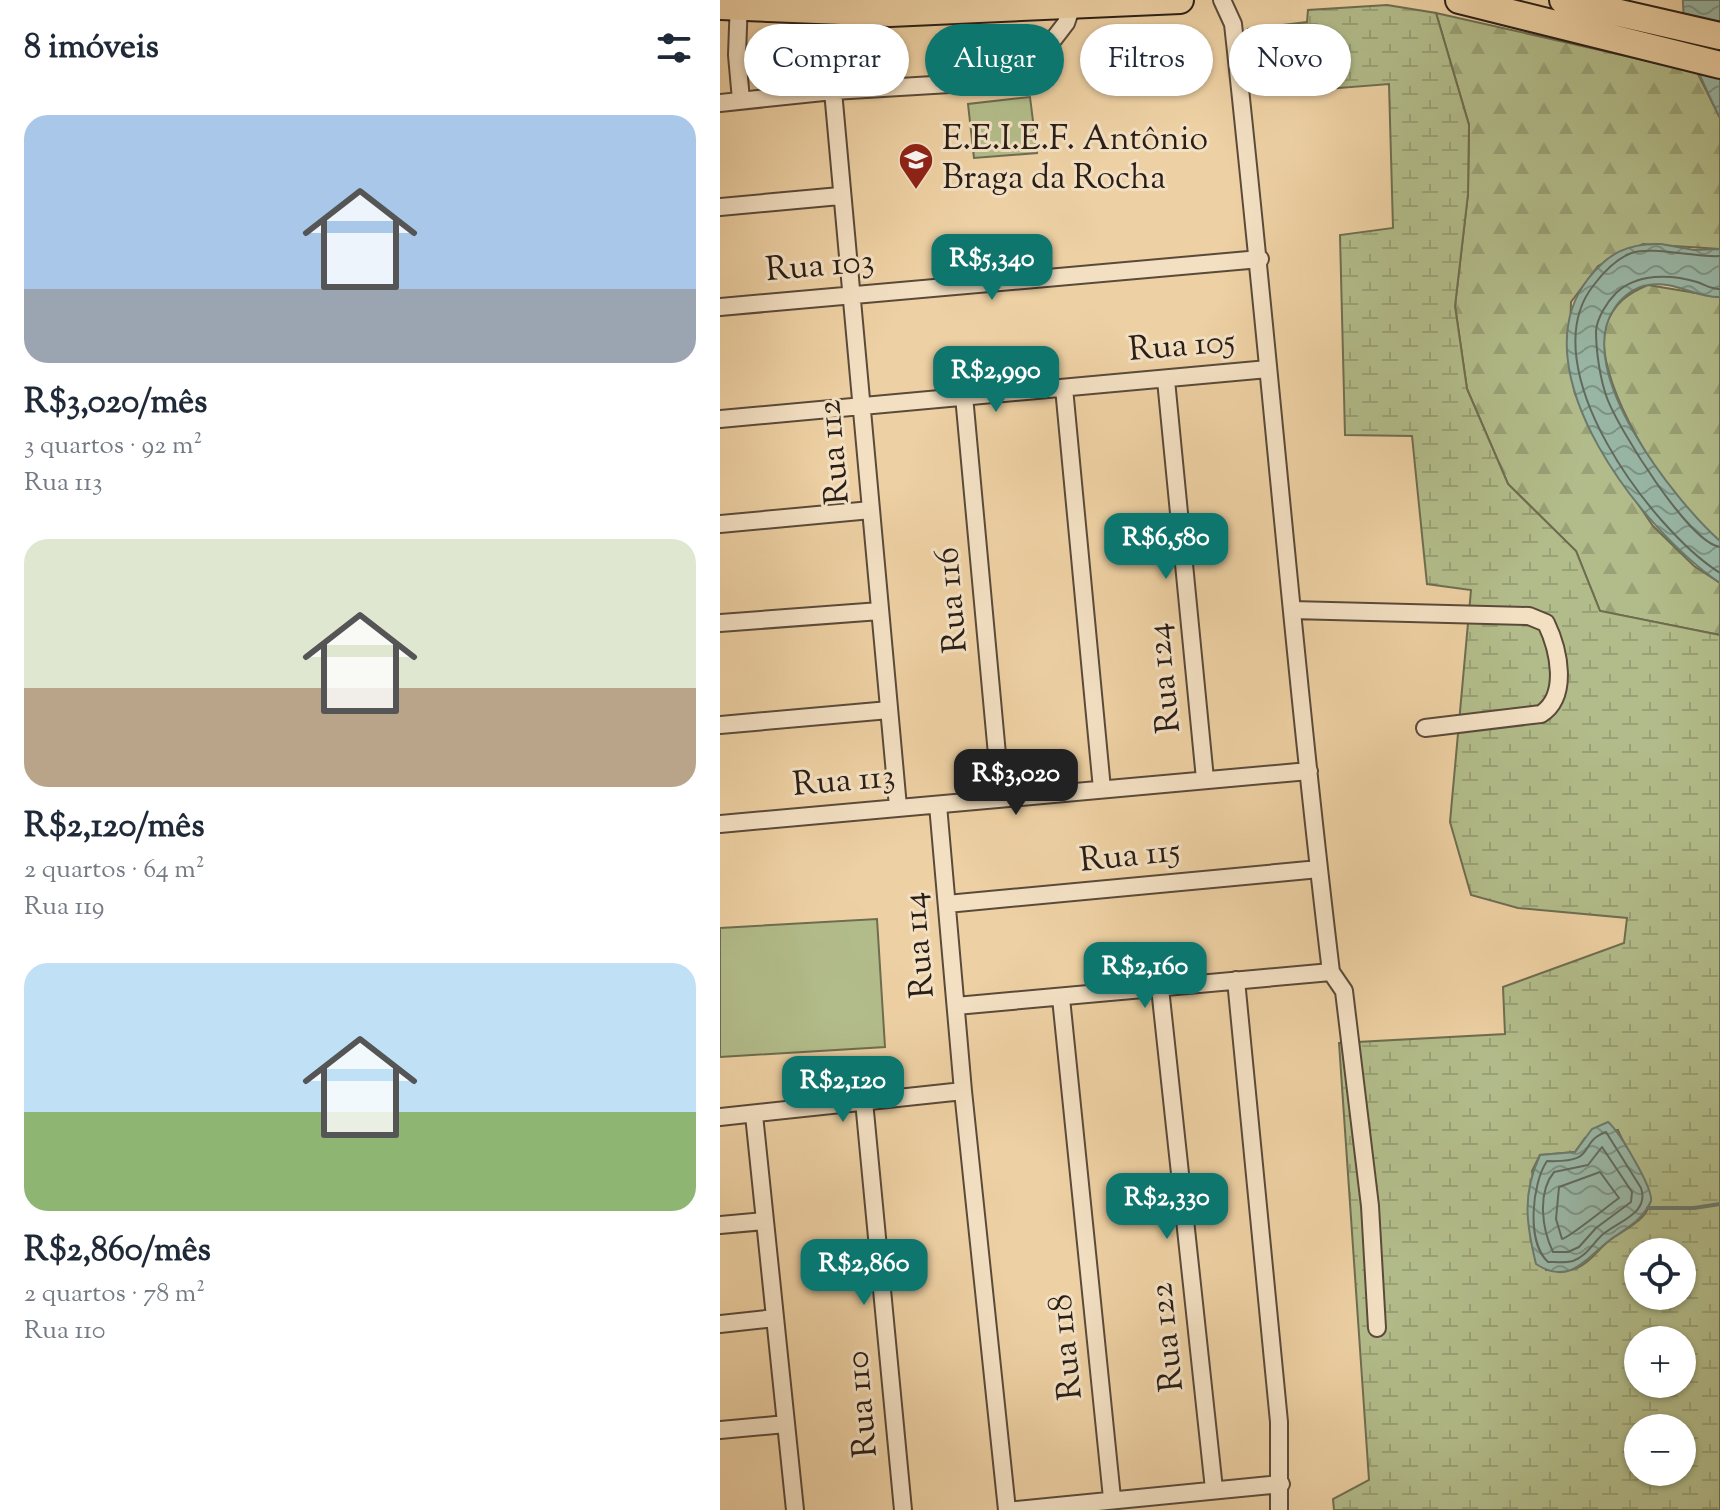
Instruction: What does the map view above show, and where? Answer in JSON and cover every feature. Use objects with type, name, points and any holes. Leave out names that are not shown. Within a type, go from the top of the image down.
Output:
[{"type":"main road","points":[[732,5],[890,13],[1180,0]]},
{"type":"main road","points":[[1459,0],[1720,65]]},
{"type":"main road","points":[[1563,0],[1720,36]]},
{"type":"street","points":[[1222,0],[1233,24],[1236,47],[1260,259],[1268,369],[1319,869],[1331,972],[1344,991],[1352,1053],[1370,1206],[1377,1328]]},
{"type":"street","points":[[909,86],[1000,81],[1043,53],[1066,23],[1073,4]]},
{"type":"street","points":[[732,5],[741,100]]},
{"type":"street","points":[[720,103],[782,96]]},
{"type":"street","name":"Rua 112","points":[[833,96],[840,196],[898,807]]},
{"type":"street","points":[[720,207],[840,196]]},
{"type":"street","name":"Rua 103","points":[[720,307],[1260,259]]},
{"type":"street","name":"Rua 105","points":[[720,419],[1268,369]]},
{"type":"street","name":"Rua 124","points":[[1166,380],[1205,779]]},
{"type":"street","points":[[1064,388],[1102,789]]},
{"type":"street","name":"Rua 116","points":[[964,396],[1001,798]]},
{"type":"street","points":[[720,524],[871,510]]},
{"type":"street","points":[[1292,610],[1529,616],[1546,623],[1559,687],[1557,699],[1549,709],[1529,716],[1425,728]]},
{"type":"street","points":[[720,623],[880,611]]},
{"type":"street","points":[[720,725],[889,710]]},
{"type":"street","name":"Rua 113","points":[[720,824],[1309,771]]},
{"type":"street","name":"Rua 114","points":[[938,805],[963,1091],[1007,1510]]},
{"type":"street","name":"Rua 115","points":[[947,904],[1319,869]]},
{"type":"street","points":[[956,1006],[1331,972]]},
{"type":"street","points":[[1236,980],[1278,1409],[1279,1510]]},
{"type":"street","name":"Rua 122","points":[[1160,988],[1214,1489]]},
{"type":"street","name":"Rua 118","points":[[1061,998],[1112,1498]]},
{"type":"street","points":[[720,1117],[963,1091]]},
{"type":"street","name":"Rua 110","points":[[864,1101],[903,1510]]},
{"type":"street","points":[[754,1115],[795,1510]]},
{"type":"street","points":[[720,1225],[765,1221]]},
{"type":"street","points":[[720,1324],[775,1318]]},
{"type":"street","points":[[720,1430],[786,1424]]},
{"type":"street","points":[[1016,1510],[1112,1498],[1281,1484]]},
{"type":"green space","points":[[1387,5],[1436,13],[1469,125],[1468,194],[1455,306],[1467,389],[1508,484],[1576,551],[1600,611],[1720,635],[1720,1510],[1334,1510],[1333,1499],[1369,1480],[1339,1043],[1505,1034],[1503,987],[1624,943],[1627,918],[1518,908],[1471,895],[1450,822],[1471,590],[1427,584],[1412,436],[1345,435],[1340,235],[1393,228],[1389,84],[1351,87],[1351,24],[1290,24],[1307,22],[1308,10]],"holes":[[[1618,1130],[1649,1190],[1647,1211],[1577,1268],[1546,1270],[1532,1171],[1540,1155],[1575,1152],[1585,1138]]]},
{"type":"green space","points":[[1436,13],[1697,72],[1720,118],[1720,249],[1643,244],[1598,266],[1571,302],[1569,363],[1575,394],[1617,473],[1653,526],[1694,566],[1720,583],[1720,635],[1600,611],[1576,551],[1508,484],[1467,389],[1455,306],[1468,194],[1469,125]]},
{"type":"green space","points":[[1030,97],[1037,153],[974,158],[968,104]]},
{"type":"green space","points":[[1648,285],[1720,297],[1720,541],[1688,512],[1644,451],[1617,396],[1608,369],[1604,346],[1609,318],[1622,300]]},
{"type":"green space","points":[[877,919],[885,1047],[720,1057],[720,928]]},
{"type":"water","points":[[1683,0],[1720,0],[1720,118],[1690,46]]},
{"type":"water","points":[[1661,244],[1694,250],[1720,249],[1720,297],[1658,284],[1633,291],[1614,309],[1605,335],[1607,366],[1617,399],[1634,433],[1679,497],[1720,541],[1720,583],[1657,527],[1626,489],[1598,446],[1578,402],[1568,358],[1570,316],[1588,279],[1603,262],[1620,251],[1638,245]]},
{"type":"water","points":[[1608,1122],[1634,1160],[1647,1184],[1651,1201],[1639,1219],[1578,1266],[1569,1271],[1548,1270],[1536,1264],[1530,1235],[1528,1196],[1534,1169],[1540,1155],[1575,1152],[1592,1129]]},
{"type":"waterway","points":[[1648,1208],[1694,1208],[1720,1204]]},
{"type":"place","name":"E.E.I.E.F. Antônio Braga da Rocha","points":[[916,191]]}]
